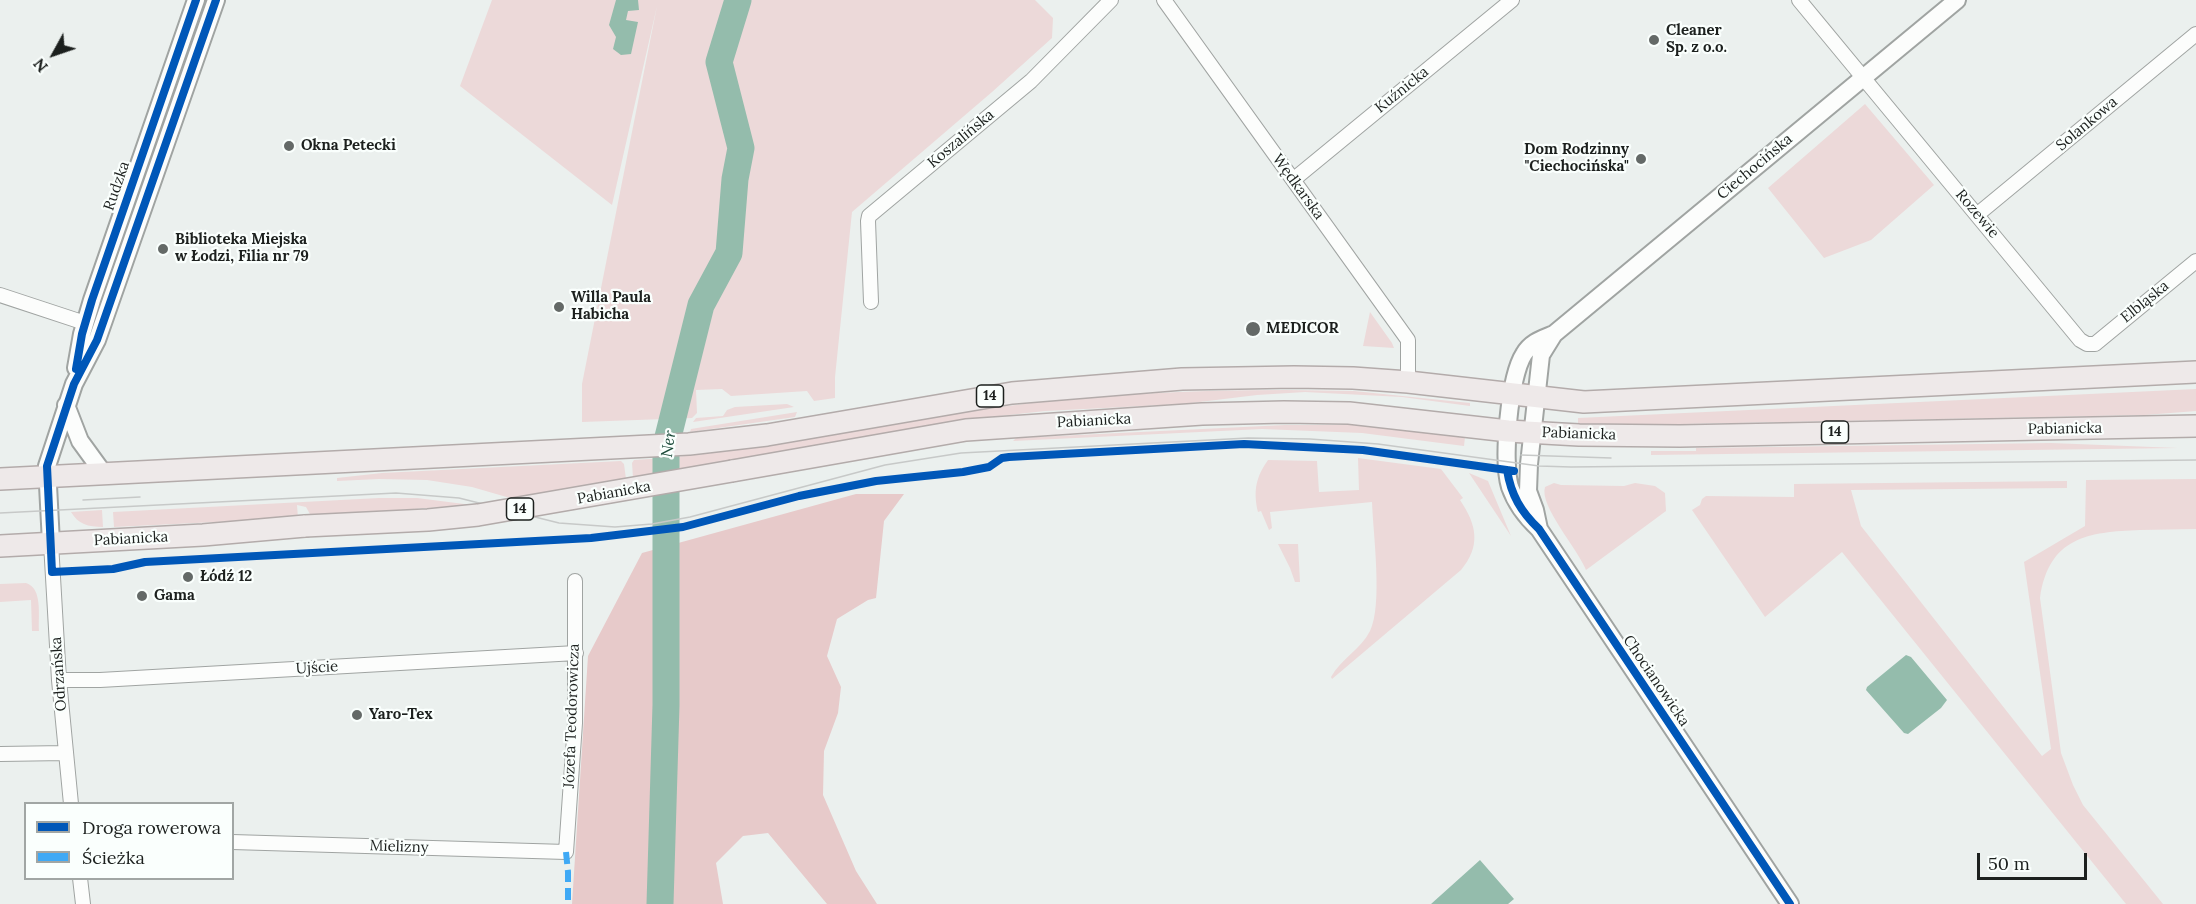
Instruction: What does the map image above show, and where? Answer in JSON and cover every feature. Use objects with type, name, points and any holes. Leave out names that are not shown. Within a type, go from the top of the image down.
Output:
[{"type":"main road","name":"14","points":[[0,479],[689,444],[767,435],[964,400],[1063,388],[1182,379],[1294,377],[1408,382],[1584,402],[2196,372]]},
{"type":"main road","name":"Pabianicka","points":[[0,546],[478,516],[966,430],[1203,414],[1349,413],[1532,433],[1680,436],[2196,426]]},
{"type":"street","name":"Rudzka","points":[[74,384],[85,323],[196,0]]},
{"type":"street","name":"Rudzka","points":[[51,543],[46,477],[49,454],[74,384],[97,340],[216,0]]},
{"type":"street","name":"Koszalińska","points":[[871,302],[869,216],[1031,81],[1111,0]]},
{"type":"street","name":"Wędkarska","points":[[1164,0],[1408,340],[1408,382]]},
{"type":"street","name":"Kuźnicka","points":[[1293,180],[1512,0]]},
{"type":"street","name":"Rozewie","points":[[1799,0],[2080,340],[2087,344],[2095,344]]},
{"type":"street","name":"Ciechocińska","points":[[1512,395],[1515,377],[1523,355],[1536,341],[1554,334],[1956,0]]},
{"type":"street","name":"Solankowa","points":[[1978,214],[2196,34]]},
{"type":"street","name":"Elbląska","points":[[2095,344],[2196,261]]},
{"type":"street","points":[[0,295],[85,323]]},
{"type":"street","name":"Ciechocińska","points":[[1535,398],[1541,355],[1554,334]]},
{"type":"street","name":"Chocianowicka","points":[[1512,395],[1507,470],[1510,487],[1520,507],[1539,529],[1790,904]]},
{"type":"street","name":"Chocianowicka","points":[[1535,398],[1528,491],[1539,529]]},
{"type":"street","points":[[66,405],[80,441],[104,474]]},
{"type":"street","name":"Odrzańska","points":[[51,543],[58,680],[71,802]]},
{"type":"street","name":"Józefa Teodorowicza","points":[[566,852],[575,723],[575,581]]},
{"type":"street","name":"Ujście","points":[[58,680],[100,680],[576,654]]},
{"type":"street","points":[[0,754],[65,753]]},
{"type":"street","name":"Mielizny","points":[[234,842],[566,852]]},
{"type":"street","points":[[80,880],[83,904]]},
{"type":"shaded area","points":[[204,0],[208,0],[101,306],[99,306]]},
{"type":"shaded area","points":[[492,0],[1035,0],[1053,18],[1052,38],[852,212],[835,377],[835,398],[814,401],[807,391],[731,396],[722,389],[696,390],[697,413],[692,418],[582,422],[582,384],[657,6],[612,205],[460,86]]},
{"type":"shaded area","points":[[616,0],[638,0],[639,10],[628,11],[626,20],[638,22],[631,54],[621,55],[613,49],[616,37],[609,25]]},
{"type":"shaded area","points":[[1865,104],[1934,185],[1871,240],[1824,258],[1768,188]]},
{"type":"shaded area","points":[[1370,312],[1392,343],[1394,348],[1363,346]]},
{"type":"shaded area","points":[[2196,389],[2196,411],[2145,415],[1633,425],[1578,424],[1578,418]]},
{"type":"shaded area","points":[[1286,390],[1354,391],[1470,403],[1470,406],[1402,397],[1305,392],[1183,404],[1045,411],[973,419],[633,478],[632,463],[634,460],[772,445],[1000,407],[1143,394]]},
{"type":"shaded area","points":[[787,404],[794,407],[693,422],[696,418],[723,416],[727,410],[735,407]]},
{"type":"shaded area","points":[[797,412],[795,417],[690,432],[691,429]]},
{"type":"shaded area","points":[[1285,425],[1356,425],[1465,437],[1464,446],[1362,433],[1262,429],[1013,441],[1016,438]]},
{"type":"shaded area","points":[[2051,443],[2178,448],[1651,455],[1651,451],[1696,451],[1696,448]]},
{"type":"shaded area","points":[[1358,458],[1441,469],[1463,498],[1460,500],[1473,527],[1474,544],[1461,570],[1332,679],[1331,677],[1340,665],[1362,643],[1374,619],[1377,587],[1372,502],[1270,512],[1272,528],[1269,530],[1261,511],[1258,512],[1256,491],[1258,478],[1268,460],[1317,461],[1319,492],[1359,490]]},
{"type":"shaded area","points":[[621,461],[624,464],[626,479],[510,498],[472,487],[427,480],[337,481],[337,478],[382,473]]},
{"type":"shaded area","points":[[1469,473],[1488,481],[1511,536]]},
{"type":"shaded area","points":[[2196,479],[2196,529],[2121,531],[2088,536],[2074,542],[2062,550],[2052,562],[2040,598],[2061,753],[2073,785],[2083,805],[2163,904],[2126,904],[1842,552],[1765,617],[1692,510],[1700,505],[1706,496],[1794,497],[1794,484],[2067,481],[2067,488],[1851,490],[1861,526],[2042,756],[2051,749],[2024,562],[2085,526],[2086,480]]},
{"type":"shaded area","points":[[1554,483],[1624,486],[1635,483],[1655,486],[1665,493],[1666,511],[1586,570],[1548,505],[1545,487]]},
{"type":"shaded area","points":[[856,494],[904,494],[884,521],[876,598],[868,600],[837,619],[827,656],[841,687],[838,713],[824,751],[823,795],[856,871],[877,904],[827,904],[768,833],[743,836],[716,863],[723,904],[572,904],[588,656],[642,553]]},
{"type":"shaded area","points":[[417,498],[472,505],[311,516],[306,507],[297,505],[298,518],[114,527],[113,512]]},
{"type":"shaded area","points":[[102,510],[103,527],[84,524],[71,512]]},
{"type":"shaded area","points":[[1278,544],[1298,544],[1300,582],[1295,582]]},
{"type":"shaded area","points":[[26,583],[35,590],[37,596],[39,631],[32,631],[31,600],[0,602],[0,584]]},
{"type":"shaded area","points":[[1906,655],[1911,657],[1947,700],[1941,708],[1908,734],[1904,733],[1866,690]]},
{"type":"shaded area","points":[[1480,860],[1514,899],[1508,904],[1431,904]]},
{"type":"waterway","name":"Ner","points":[[660,904],[666,705],[666,445],[701,305],[729,253],[735,179],[741,148],[719,62],[738,0]]},
{"type":"tram line","points":[[0,513],[396,493],[459,498],[559,523],[615,527],[652,524],[690,517],[885,465],[961,453],[1248,438],[1310,439],[1378,444],[1539,466],[1571,467],[2196,460]]},
{"type":"tram line","points":[[1521,455],[1611,458]]},
{"type":"tram line","points":[[83,500],[140,497]]},
{"type":"marked path","points":[[566,852],[568,904]]},
{"type":"cycle path","points":[[76,369],[82,334],[92,300],[196,0]]},
{"type":"cycle path","points":[[216,0],[97,340],[74,384],[47,466],[52,572],[113,569],[145,562],[591,538],[683,527],[799,496],[876,481],[963,472],[989,467],[1002,458],[1009,457],[1244,444],[1363,450],[1514,471]]},
{"type":"cycle path","points":[[1507,470],[1514,495],[1522,509],[1539,529],[1790,904]]},
{"type":"place","name":"Cleaner Sp. z o.o.","points":[[1654,40]]},
{"type":"place","name":"Okna Petecki","points":[[289,146]]},
{"type":"place","name":"Dom Rodzinny \"Ciechocińska\"","points":[[1641,159]]},
{"type":"place","name":"Biblioteka Miejska w Łodzi, Filia nr 79","points":[[163,249]]},
{"type":"place","name":"Willa Paula Habicha","points":[[559,307]]},
{"type":"place","name":"MEDICOR","points":[[1253,329]]},
{"type":"place","name":"Łódź 12","points":[[188,577]]},
{"type":"place","name":"Gama","points":[[142,596]]},
{"type":"place","name":"Yaro-Tex","points":[[357,715]]}]
